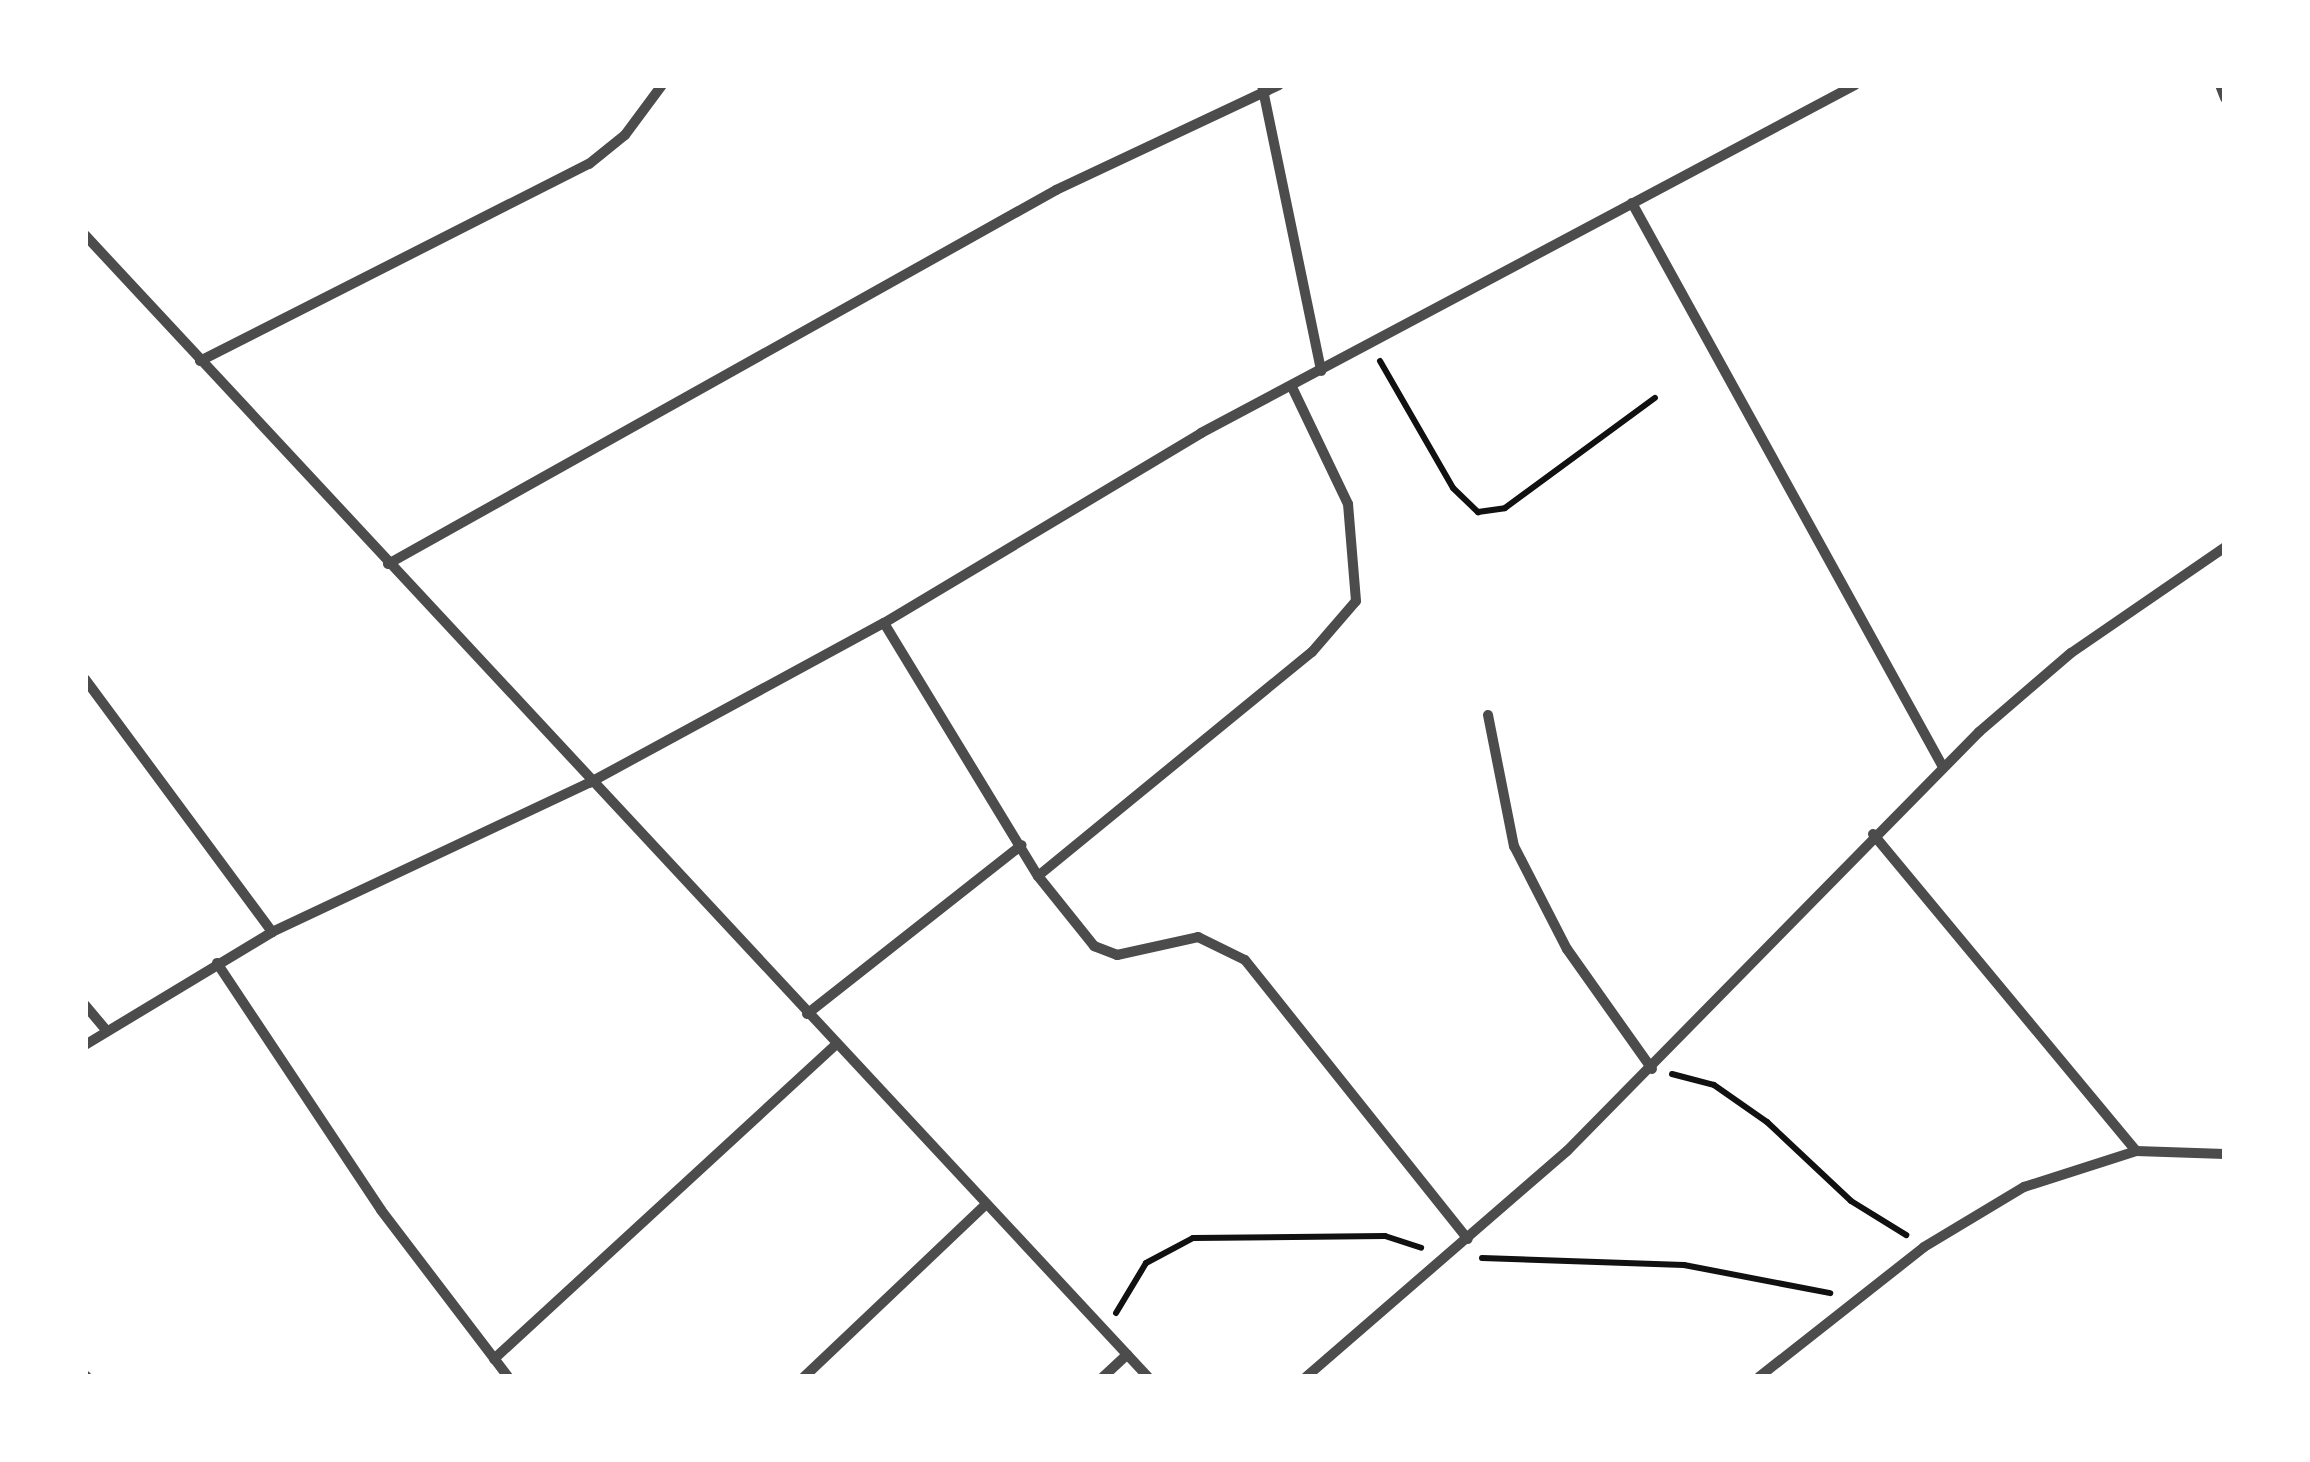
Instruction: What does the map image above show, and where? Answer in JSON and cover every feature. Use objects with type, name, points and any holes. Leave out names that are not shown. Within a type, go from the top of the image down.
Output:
[{"type":"street","points":[[200,361],[589,164],[662,85]]},
{"type":"street","points":[[388,564],[1056,190],[1262,89],[1279,85]]},
{"type":"street","points":[[85,1045],[272,932],[589,784],[884,623],[1321,371],[1372,348],[1632,203],[1855,85]]},
{"type":"street","points":[[2220,85],[2225,98]]},
{"type":"street","points":[[1262,89],[1321,371]]},
{"type":"street","points":[[1632,203],[1943,767]]},
{"type":"street","points":[[85,235],[589,784],[1148,1377]]},
{"type":"street","points":[[1038,876],[1312,652],[1356,601],[1348,504],[1292,388]]},
{"type":"street","points":[[1306,1377],[1468,1240],[1652,1069],[1874,834],[1943,767],[2072,653],[2225,547]]},
{"type":"street","points":[[884,623],[1038,876],[1094,946],[1117,955],[1198,936],[1245,960],[1468,1240]]},
{"type":"street","points":[[85,680],[272,932]]},
{"type":"street","points":[[1488,715],[1514,846],[1566,949],[1652,1069]]},
{"type":"street","points":[[1874,834],[2136,1152]]},
{"type":"street","points":[[807,1014],[1022,845]]},
{"type":"street","points":[[217,963],[508,1377]]},
{"type":"street","points":[[85,1006],[108,1031]]},
{"type":"street","points":[[494,1360],[836,1045]]},
{"type":"street","points":[[1759,1377],[1924,1247],[2024,1186],[2136,1152],[2225,1154]]},
{"type":"street","points":[[804,1377],[986,1204]]},
{"type":"street","points":[[1103,1377],[1127,1355]]},
{"type":"path","points":[[1372,348],[1454,488],[1478,512],[1506,508],[1655,398]]},
{"type":"path","points":[[1652,1069],[1714,1085],[1851,1201],[1924,1247]]},
{"type":"path","points":[[1106,1332],[1146,1263],[1194,1238],[1385,1236],[1448,1256],[1684,1264],[1864,1298]]}]
